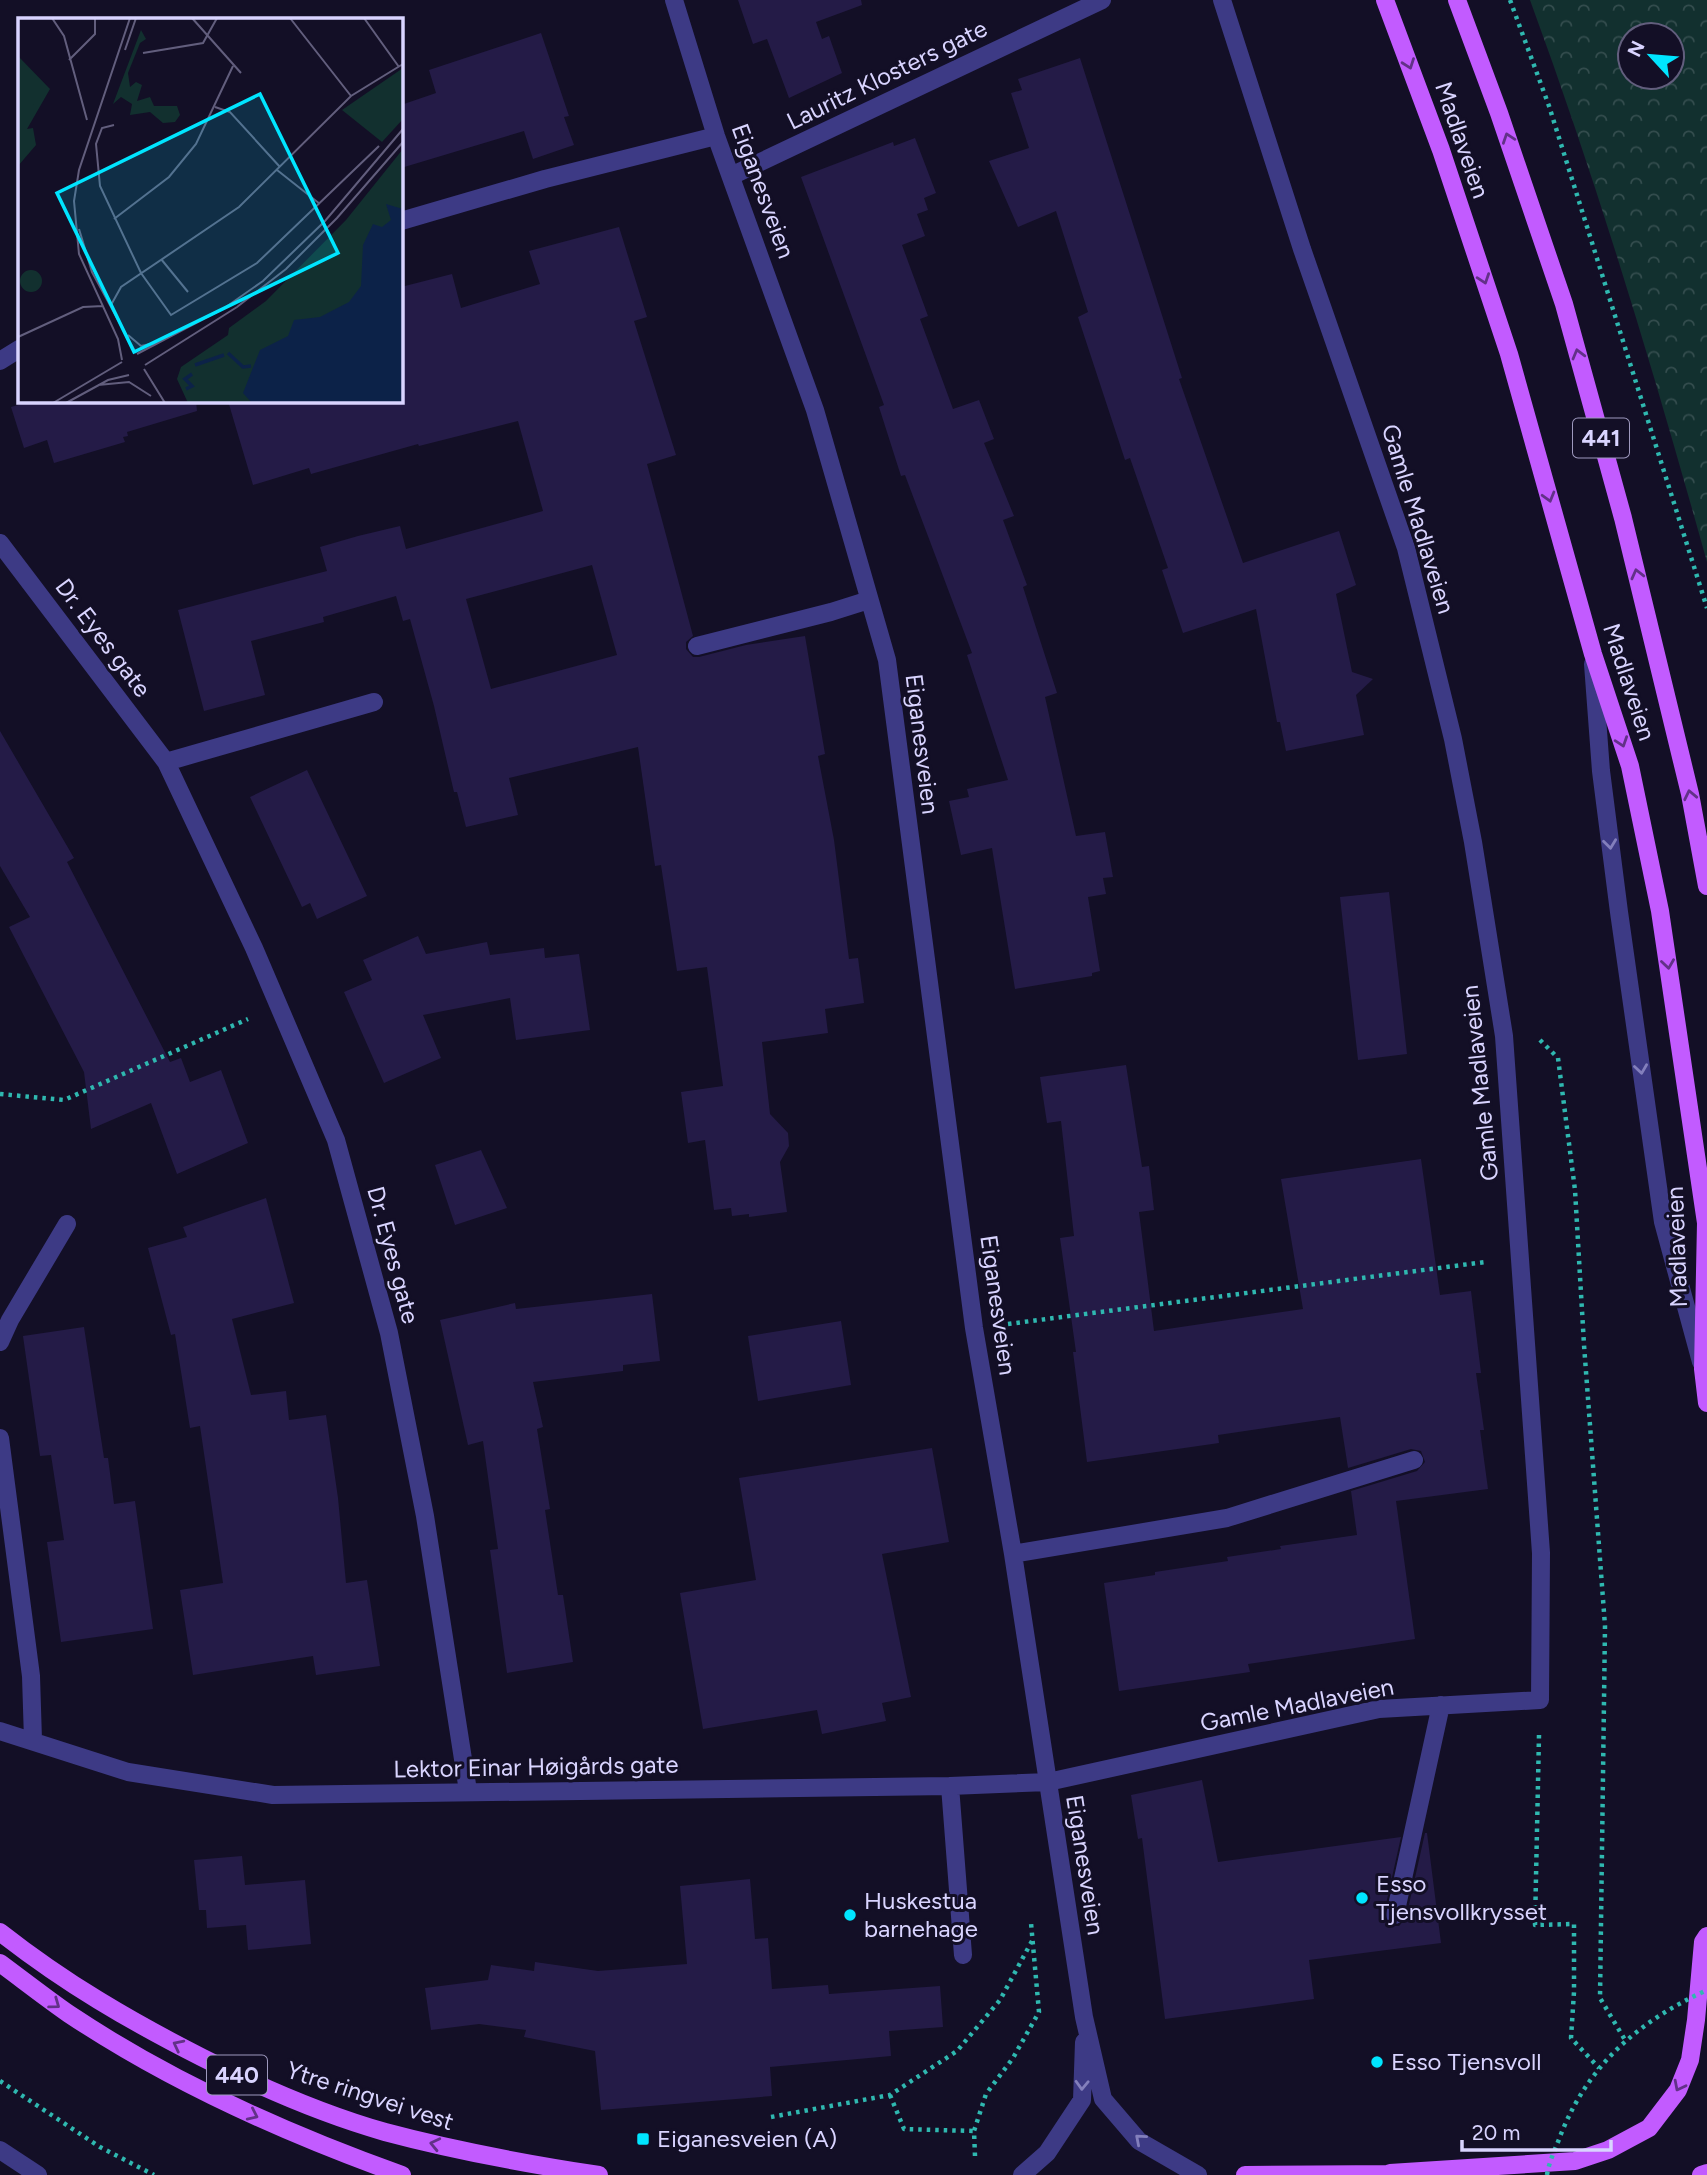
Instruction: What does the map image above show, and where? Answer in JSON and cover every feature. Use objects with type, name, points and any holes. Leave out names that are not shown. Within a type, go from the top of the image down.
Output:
[{"type":"main road","name":"Madlaveien","points":[[1385,0],[1441,150],[1509,354],[1592,654],[1630,766],[1660,911],[1706,1223],[1703,1369],[1707,1403]]},
{"type":"main road","name":"Madlaveien","points":[[1457,0],[1499,113],[1564,304],[1623,517],[1690,794],[1707,887]]},
{"type":"main road","name":"Ytre ringvei vest","points":[[0,1932],[46,1968],[132,2022],[253,2083],[385,2132],[501,2160],[599,2175]]},
{"type":"main road","points":[[1245,2175],[1396,2174],[1576,2161],[1608,2150],[1649,2128],[1678,2090],[1690,2060],[1703,1942],[1707,1936]]},
{"type":"main road","name":"440","points":[[0,1963],[69,2014],[145,2059],[252,2114],[402,2175]]},
{"type":"main road","points":[[1700,2175],[1707,2173]]},
{"type":"street","name":"Eiganesveien","points":[[674,0],[716,136],[815,410],[887,660],[974,1328],[1013,1554],[1084,2017],[1103,2099],[1139,2141],[1198,2175]]},
{"type":"street","name":"Lauritz Klosters gate","points":[[731,176],[1102,0]]},
{"type":"street","name":"Gamle Madlaveien","points":[[1048,1782],[1379,1709],[1540,1700],[1541,1553],[1504,1036],[1473,842],[1453,739],[1406,548],[1302,249],[1222,0]]},
{"type":"street","points":[[402,221],[545,179],[716,136]]},
{"type":"street","points":[[0,361],[18,350]]},
{"type":"street","name":"Dr. Eyes gate","points":[[0,543],[166,762],[210,852],[336,1140],[389,1333],[425,1516],[468,1791]]},
{"type":"street","points":[[697,646],[869,600]]},
{"type":"street","points":[[1592,654],[1601,771],[1663,1222],[1703,1369]]},
{"type":"street","points":[[166,762],[374,702]]},
{"type":"street","points":[[0,1342],[10,1320],[67,1224]]},
{"type":"street","points":[[0,1438],[31,1676],[33,1740]]},
{"type":"street","points":[[1013,1554],[1227,1518],[1414,1460]]},
{"type":"street","points":[[1395,1914],[1441,1705]]},
{"type":"street","name":"Lektor Einar Høigårds gate","points":[[0,1731],[128,1772],[273,1796],[468,1791],[950,1786],[1048,1782]]},
{"type":"street","points":[[950,1786],[963,1955]]},
{"type":"street","name":"Eiganesveien","points":[[1022,2175],[1047,2153],[1082,2100],[1084,2017]]},
{"type":"street","points":[[0,2150],[38,2175]]},
{"type":"path","points":[[1510,0],[1553,118],[1707,608]]},
{"type":"path","points":[[0,1094],[64,1100],[277,1007]]},
{"type":"path","points":[[1504,1036],[1534,1033],[1558,1058],[1573,1177],[1605,1626],[1600,1998],[1625,2040]]},
{"type":"path","points":[[974,1328],[1521,1258]]},
{"type":"path","points":[[1540,1700],[1535,1925],[1574,1924],[1571,2038],[1599,2068]]},
{"type":"path","points":[[975,2156],[974,2131],[986,2094],[1013,2058],[1039,2012],[1030,1918]]},
{"type":"path","points":[[771,2117],[890,2095],[957,2051],[1000,2000],[1033,1940]]},
{"type":"path","points":[[1547,2175],[1569,2115],[1599,2068],[1625,2040],[1670,2007],[1707,1990]]},
{"type":"path","points":[[0,2081],[100,2147],[154,2175]]},
{"type":"path","points":[[890,2095],[904,2129],[974,2131]]},
{"type":"green space","points":[[1530,0],[1707,0],[1707,562],[1667,420],[1579,139]]},
{"type":"building","points":[[738,0],[861,0],[862,5],[816,22],[822,39],[829,36],[842,73],[789,98],[767,39],[753,44]]},
{"type":"building","points":[[541,33],[569,116],[564,117],[574,145],[533,159],[524,131],[402,168],[402,105],[436,93],[429,70]]},
{"type":"building","points":[[1080,58],[1182,378],[1179,379],[1243,563],[1339,531],[1356,585],[1336,594],[1352,672],[1373,679],[1356,695],[1364,735],[1286,751],[1280,722],[1277,722],[1256,609],[1183,633],[1162,570],[1168,568],[1130,458],[1125,460],[1078,317],[1088,312],[1056,211],[1018,227],[989,161],[1029,148],[1011,93],[1022,90],[1018,79]]},
{"type":"building","points":[[915,138],[936,193],[924,198],[928,210],[917,214],[925,236],[902,245],[928,316],[920,319],[953,409],[979,400],[994,439],[984,443],[1014,516],[1003,520],[1027,585],[1023,587],[1057,693],[1045,697],[1076,836],[1105,832],[1113,877],[1103,878],[1106,894],[1088,897],[1100,971],[1092,973],[1092,976],[1015,989],[992,848],[961,855],[949,801],[969,797],[967,789],[1008,780],[967,655],[972,653],[905,475],[901,476],[879,407],[884,405],[801,177],[893,142],[894,146]]},
{"type":"building","points":[[619,227],[647,317],[634,321],[676,455],[647,464],[693,636],[686,642],[686,649],[693,657],[699,657],[746,645],[805,636],[825,754],[818,756],[834,840],[849,959],[858,958],[864,1003],[825,1009],[828,1033],[762,1042],[770,1114],[788,1133],[789,1146],[780,1162],[787,1212],[749,1217],[749,1214],[732,1216],[731,1208],[714,1210],[705,1140],[688,1143],[681,1092],[723,1086],[707,967],[677,971],[661,865],[655,866],[638,747],[509,778],[518,815],[466,827],[457,792],[454,792],[410,619],[403,621],[396,596],[323,617],[324,622],[251,641],[265,695],[204,711],[178,610],[327,571],[320,547],[358,536],[400,526],[406,549],[543,511],[518,421],[419,446],[418,444],[311,474],[309,468],[253,485],[228,402],[402,402],[402,287],[452,274],[461,308],[540,284],[529,251]],"holes":[[[592,565],[617,655],[491,689],[466,599]]]},
{"type":"building","points":[[29,402],[196,402],[197,411],[127,432],[128,436],[123,437],[125,442],[54,463],[47,440],[24,448],[11,407]]},
{"type":"building","points":[[0,731],[74,858],[67,862],[170,1062],[181,1058],[190,1082],[221,1070],[248,1143],[177,1174],[151,1103],[91,1129],[84,1072],[9,927],[30,917],[0,866]]},
{"type":"building","points":[[307,770],[367,896],[317,919],[310,903],[302,907],[250,797]]},
{"type":"building","points":[[1389,892],[1407,1054],[1358,1060],[1340,897]]},
{"type":"building","points":[[418,936],[426,954],[487,942],[490,955],[544,948],[545,958],[579,954],[590,1030],[516,1040],[510,998],[423,1015],[441,1058],[384,1083],[344,992],[372,980],[363,960]]},
{"type":"building","points":[[1126,1065],[1142,1167],[1149,1166],[1154,1210],[1139,1212],[1154,1331],[1303,1309],[1281,1179],[1421,1159],[1440,1295],[1471,1291],[1481,1373],[1476,1373],[1488,1489],[1396,1501],[1415,1639],[1248,1664],[1250,1672],[1119,1691],[1104,1583],[1228,1561],[1227,1557],[1281,1549],[1280,1546],[1357,1535],[1351,1491],[1417,1471],[1425,1462],[1421,1451],[1411,1449],[1348,1468],[1340,1417],[1218,1435],[1219,1443],[1087,1462],[1073,1352],[1076,1352],[1060,1238],[1074,1236],[1061,1121],[1047,1123],[1040,1077]]},
{"type":"building","points":[[481,1150],[507,1208],[455,1225],[435,1165]]},
{"type":"building","points":[[266,1198],[294,1303],[232,1319],[251,1395],[286,1391],[289,1420],[326,1415],[338,1498],[346,1583],[367,1580],[380,1666],[316,1675],[313,1656],[193,1675],[180,1590],[223,1583],[200,1426],[190,1428],[175,1334],[171,1335],[148,1248],[187,1237],[183,1227]]},
{"type":"building","points":[[652,1294],[660,1361],[623,1365],[623,1371],[533,1382],[543,1427],[537,1429],[550,1509],[545,1510],[558,1595],[563,1595],[573,1662],[507,1673],[490,1550],[498,1549],[483,1441],[468,1445],[440,1320],[515,1303],[516,1309]]},
{"type":"building","points":[[841,1321],[851,1385],[758,1401],[748,1336]]},
{"type":"building","points":[[84,1327],[104,1458],[108,1458],[114,1504],[135,1501],[153,1629],[61,1642],[47,1542],[64,1540],[51,1455],[40,1456],[23,1336]]},
{"type":"building","points":[[932,1448],[949,1542],[882,1554],[911,1697],[882,1703],[886,1721],[822,1734],[817,1710],[703,1729],[680,1593],[756,1580],[739,1478]]},
{"type":"building","points":[[1202,1780],[1218,1862],[1401,1837],[1384,1913],[1384,1919],[1392,1926],[1399,1926],[1406,1918],[1427,1833],[1441,1943],[1309,1960],[1314,1999],[1165,2019],[1142,1838],[1138,1839],[1131,1795]]},
{"type":"building","points":[[242,1856],[245,1885],[305,1880],[311,1944],[248,1950],[246,1925],[207,1928],[206,1910],[199,1910],[194,1860]]},
{"type":"building","points":[[750,1879],[755,1939],[768,1938],[772,1989],[828,1985],[829,1994],[940,1986],[943,2027],[889,2031],[891,2056],[770,2067],[772,2096],[601,2110],[595,2051],[524,2037],[526,2030],[479,2024],[431,2030],[425,1988],[488,1980],[491,1965],[534,1971],[535,1962],[598,1971],[687,1964],[680,1886]]},
{"type":"place","name":"Esso Tjensvollkrysset","points":[[1362,1898]]},
{"type":"place","name":"Huskestua barnehage","points":[[850,1915]]},
{"type":"place","name":"Esso Tjensvoll","points":[[1377,2062]]},
{"type":"place","name":"Eiganesveien (A)","points":[[643,2139]]}]
